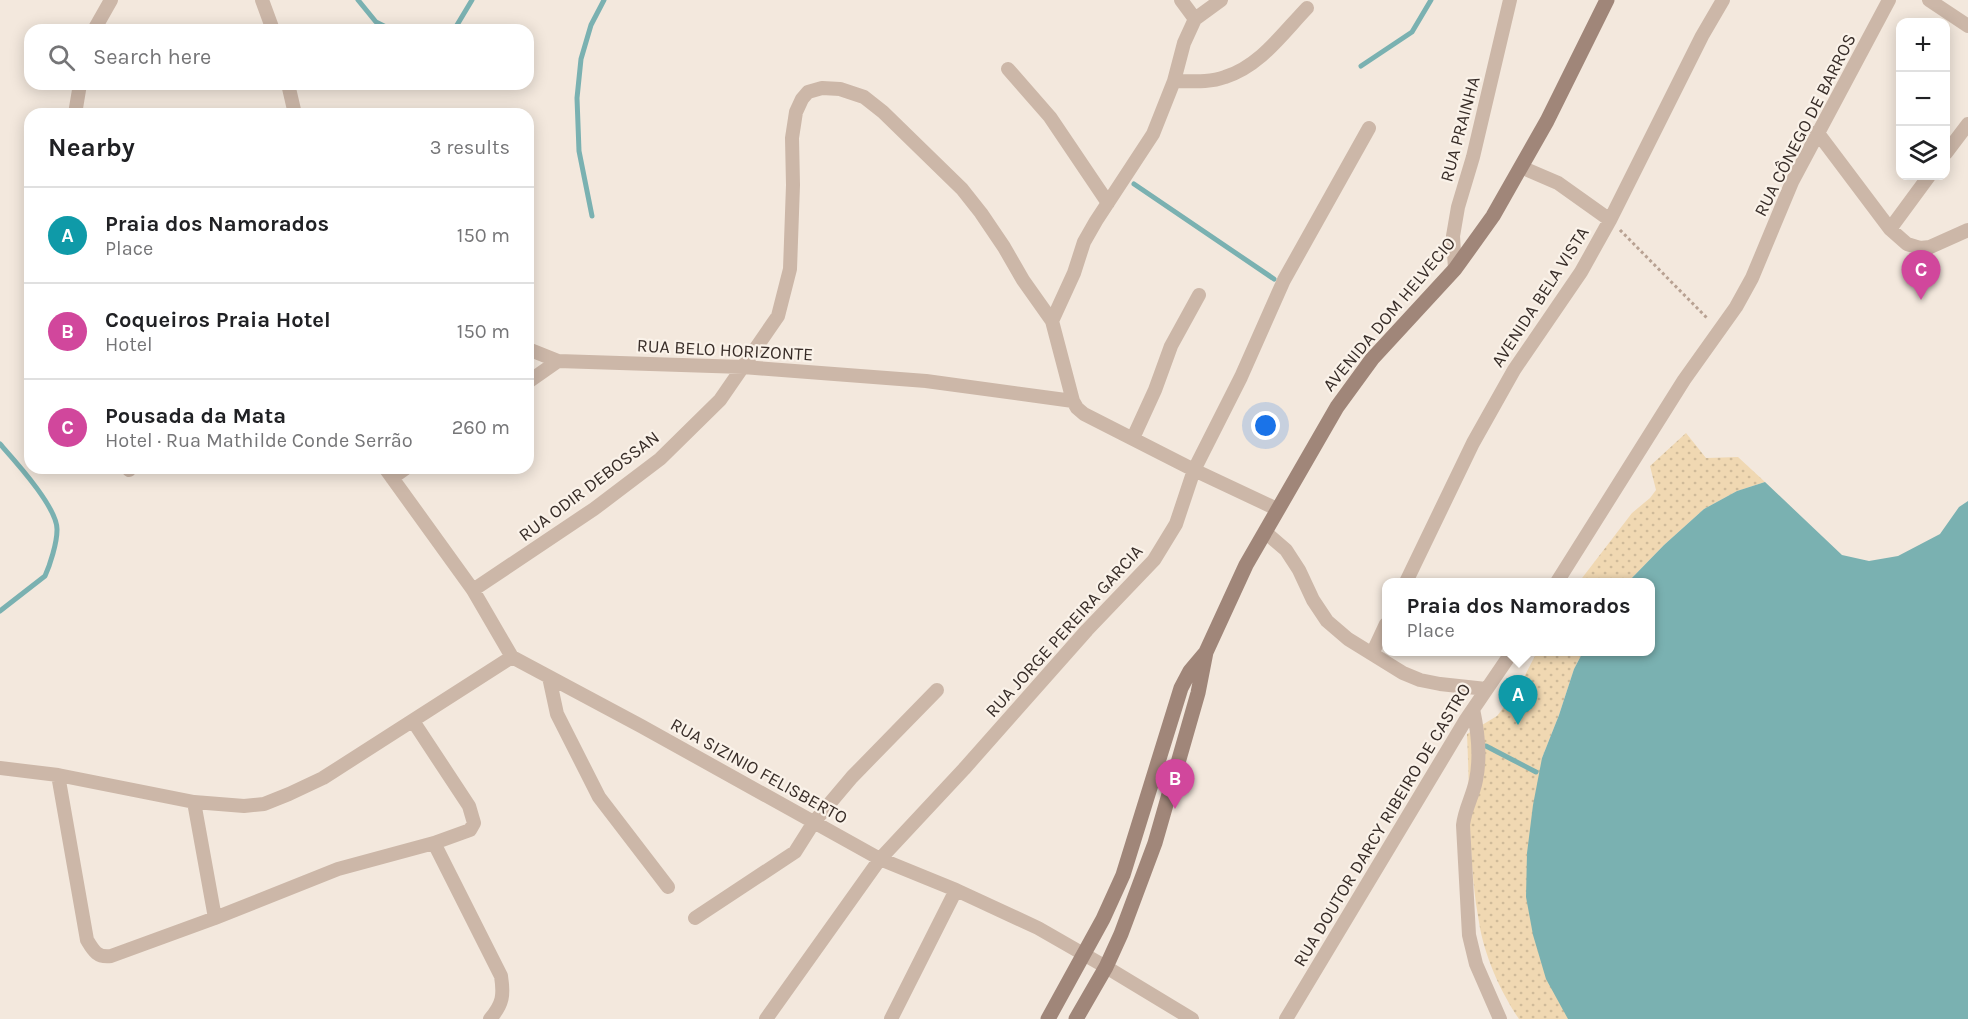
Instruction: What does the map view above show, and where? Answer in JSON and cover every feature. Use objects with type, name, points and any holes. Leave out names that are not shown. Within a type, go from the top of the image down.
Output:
[{"type":"street","points":[[97,24],[111,0]]},
{"type":"street","points":[[262,0],[271,24]]},
{"type":"street","points":[[1181,0],[1195,19]]},
{"type":"street","points":[[1221,0],[1195,19],[1184,43],[1174,81],[1153,134],[1084,242],[1074,273],[1052,321],[1073,401],[1084,414],[1277,509]]},
{"type":"street","name":"RUA PRAINHA","points":[[1455,269],[1453,236],[1458,207],[1473,157],[1510,0]]},
{"type":"street","name":"AVENIDA DOM HELVECIO","points":[[1206,652],[1246,565],[1337,407],[1372,359],[1455,269],[1493,216],[1548,121],[1607,0]]},
{"type":"street","name":"AVENIDA BELA VISTA","points":[[1408,578],[1473,443],[1514,370],[1581,272],[1610,220],[1655,126],[1723,0]]},
{"type":"street","name":"RUA CÔNEGO DE BARROS","points":[[1720,330],[1752,278],[1792,182],[1889,0]]},
{"type":"street","points":[[1929,0],[1968,26]]},
{"type":"street","points":[[1174,81],[1207,81],[1225,78],[1242,69],[1258,60],[1306,8]]},
{"type":"street","points":[[1008,69],[1050,117],[1108,203]]},
{"type":"street","name":"RUA ODIR DEBOSSAN","points":[[474,590],[594,509],[660,459],[720,400],[778,316],[790,269],[792,138],[796,112],[802,99],[808,93],[822,88],[840,89],[864,97],[883,112],[962,189],[1004,246],[1023,280],[1052,321]]},
{"type":"street","points":[[76,108],[79,90]]},
{"type":"street","points":[[290,90],[294,108]]},
{"type":"street","points":[[1950,148],[1968,124]]},
{"type":"street","name":"RUA JORGE PEREIRA GARCIA","points":[[766,1019],[880,859],[1087,630],[1154,560],[1176,525],[1194,470],[1240,378],[1284,280],[1369,128]]},
{"type":"street","points":[[1817,132],[1890,229],[1907,244],[1920,248],[1930,247],[1968,230]]},
{"type":"street","points":[[1521,167],[1558,183],[1610,220]]},
{"type":"street","points":[[1890,229],[1926,180]]},
{"type":"street","points":[[1133,438],[1155,390],[1171,346],[1199,295]]},
{"type":"street","points":[[1560,578],[1684,380],[1720,330]]},
{"type":"street","name":"RUA BELO HORIZONTE","points":[[534,351],[558,361],[743,367],[926,381],[1073,401]]},
{"type":"street","points":[[534,378],[558,361]]},
{"type":"street","points":[[0,768],[58,775],[194,802],[244,806],[264,804],[323,778],[513,657],[474,590],[390,474]]},
{"type":"street","points":[[1264,532],[1286,550],[1327,621],[1348,639],[1403,673],[1420,680],[1486,690]]},
{"type":"street","points":[[1372,654],[1382,633]]},
{"type":"street","points":[[1048,1019],[1103,920],[1123,875],[1181,688],[1190,671],[1206,652]]},
{"type":"street","points":[[1076,1019],[1106,967],[1121,934],[1155,843],[1198,693],[1206,652]]},
{"type":"street","name":"RUA DOUTOR DARCY RIBEIRO DE CASTRO","points":[[1286,1019],[1473,709],[1509,656]]},
{"type":"street","name":"RUA SIZINIO FELISBERTO","points":[[513,657],[880,859],[956,890],[1038,928],[1192,1019]]},
{"type":"street","points":[[549,676],[557,714],[599,797],[668,887]]},
{"type":"street","points":[[695,918],[795,852],[814,822],[852,777],[937,690]]},
{"type":"street","points":[[1473,709],[1478,737],[1478,770],[1465,810],[1463,825],[1469,935],[1476,964],[1500,1019]]},
{"type":"street","points":[[58,775],[87,940],[98,955],[111,956],[215,918],[338,868],[434,843],[470,830],[474,818],[469,806],[413,721]]},
{"type":"street","points":[[194,802],[215,918]]},
{"type":"street","points":[[434,843],[501,976],[503,1001],[490,1019]]},
{"type":"street","points":[[891,1019],[956,890]]},
{"type":"path","points":[[1610,220],[1720,330]]},
{"type":"sand","points":[[1686,433],[1706,458],[1738,457],[1765,482],[1737,491],[1704,509],[1632,578],[1582,578],[1632,513],[1656,490],[1650,466]]},
{"type":"sand","points":[[1535,656],[1581,656],[1574,669],[1542,758],[1568,1019],[1519,1019],[1505,997],[1489,960],[1475,899],[1467,734],[1497,716],[1518,689]]},
{"type":"water","points":[[1765,482],[1842,555],[1869,561],[1898,556],[1940,534],[1959,507],[1968,501],[1968,1019],[1568,1019],[1546,979],[1533,935],[1526,897],[1527,853],[1542,758],[1574,669],[1581,656],[1655,656],[1655,578],[1632,578],[1704,509],[1737,491]]},
{"type":"waterway","points":[[358,0],[380,24]]},
{"type":"waterway","points":[[458,24],[472,0]]},
{"type":"waterway","points":[[592,216],[579,151],[577,98],[581,59],[591,25],[604,0]]},
{"type":"waterway","points":[[1361,66],[1412,32],[1431,0]]},
{"type":"waterway","points":[[1134,184],[1274,279]]},
{"type":"waterway","points":[[0,444],[24,472]]},
{"type":"waterway","points":[[0,611],[45,576],[56,541],[57,530],[51,510],[26,474]]},
{"type":"waterway","points":[[1486,746],[1536,772]]},
{"type":"place","name":"Pousada da Mata","points":[[1921,300]]},
{"type":"place","name":"Praia dos Namorados","points":[[1518,725]]},
{"type":"place","name":"Coqueiros Praia Hotel","points":[[1175,809]]}]
